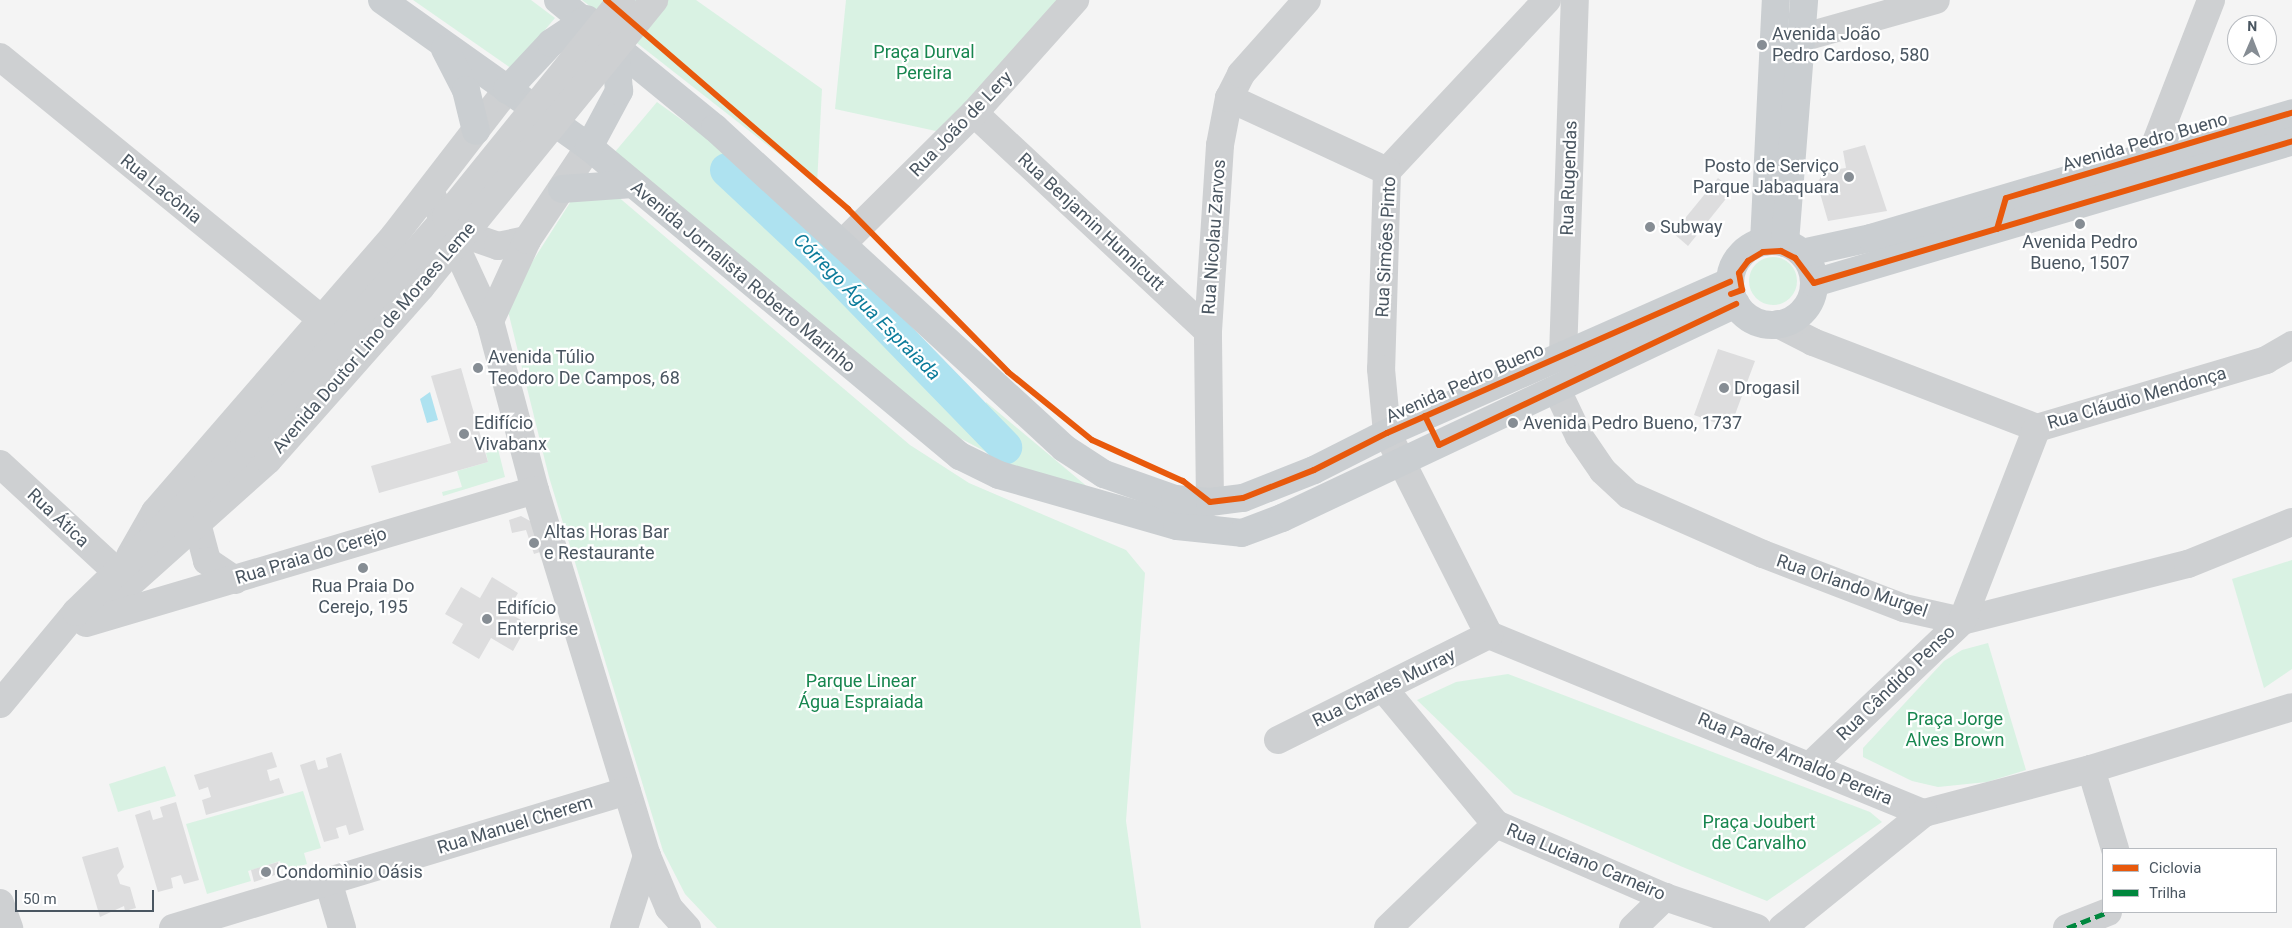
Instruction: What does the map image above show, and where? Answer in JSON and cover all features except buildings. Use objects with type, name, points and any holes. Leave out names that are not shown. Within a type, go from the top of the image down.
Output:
[{"type":"main road","name":"Avenida Jornalista Roberto Marinho","points":[[382,0],[589,147],[960,456],[999,475],[1124,513],[1177,526],[1242,533],[1402,463]]},
{"type":"main road","points":[[558,0],[615,43],[843,243]]},
{"type":"main road","points":[[1776,0],[1784,246],[1814,283]]},
{"type":"main road","points":[[1784,246],[1804,0]]},
{"type":"main road","points":[[507,90],[551,43],[587,20]]},
{"type":"main road","points":[[589,147],[619,91],[615,43]]},
{"type":"main road","points":[[443,45],[466,90],[476,131]]},
{"type":"main road","name":"Avenida Pedro Bueno","points":[[1784,246],[1871,238],[2292,113]]},
{"type":"main road","points":[[1814,283],[2292,142]]},
{"type":"main road","points":[[562,189],[633,184]]},
{"type":"main road","name":"Avenida Pedro Bueno","points":[[843,243],[1025,416],[1104,474],[1143,491],[1210,502],[1243,498],[1270,488],[1387,433],[1563,356],[1733,293]]},
{"type":"main road","points":[[1402,463],[1557,390],[1733,293],[1743,253],[1784,246]]},
{"type":"main road","points":[[1733,293],[1754,321],[1788,320],[1808,304],[1814,283]]},
{"type":"street","name":"Avenida Doutor Lino de Moraes Leme","points":[[57,639],[86,623],[198,527],[622,0]]},
{"type":"street","name":"Avenida Doutor Lino de Moraes Leme","points":[[0,704],[123,564],[258,452],[421,287],[654,0]]},
{"type":"street","name":"Rua João de Lery","points":[[843,243],[974,113],[1075,0]]},
{"type":"street","name":"Rua Nicolau Zarvos","points":[[1210,502],[1208,331],[1220,145],[1229,98],[1240,74],[1307,0]]},
{"type":"street","name":"Rua Simões Pinto","points":[[1402,463],[1387,433],[1381,369],[1387,171],[1547,0]]},
{"type":"street","name":"Rua Rugendas","points":[[1563,356],[1575,0]]},
{"type":"street","points":[[1801,38],[1936,0]]},
{"type":"street","points":[[2151,156],[2211,0]]},
{"type":"street","name":"Rua Lacônia","points":[[0,57],[322,320]]},
{"type":"street","name":"Avenida Doutor Lino de Moraes Leme","points":[[123,564],[155,512],[322,320],[430,191],[507,90]]},
{"type":"street","points":[[1229,98],[1387,171]]},
{"type":"street","name":"Rua Benjamin Hunnicutt","points":[[974,113],[1208,331]]},
{"type":"street","points":[[490,321],[527,240],[589,147]]},
{"type":"street","points":[[430,191],[490,321],[535,490],[647,856],[669,908],[687,928]]},
{"type":"street","points":[[449,229],[498,246],[527,240]]},
{"type":"street","name":"Rua Cláudio Mendonça","points":[[1788,320],[1813,342],[2037,428],[2266,360],[2292,345]]},
{"type":"street","name":"Rua Orlando Murgel","points":[[1557,390],[1568,418],[1602,471],[1629,495],[1763,554],[1904,608],[1962,620],[2188,564],[2292,522]]},
{"type":"street","name":"Rua Cândido Penso","points":[[1812,764],[1962,620],[2037,428]]},
{"type":"street","points":[[1402,463],[1488,635]]},
{"type":"street","name":"Rua Ática","points":[[0,464],[123,564]]},
{"type":"street","name":"Rua Praia do Cerejo","points":[[86,623],[535,490]]},
{"type":"street","points":[[198,527],[206,562],[235,580]]},
{"type":"street","name":"Rua Charles Murray","points":[[1278,740],[1488,635]]},
{"type":"street","name":"Rua Padre Arnaldo Pereira","points":[[1488,635],[1812,764],[1924,813]]},
{"type":"street","name":"Rua Luciano Carneiro","points":[[1383,688],[1496,824],[1665,897],[1757,928]]},
{"type":"street","points":[[1782,928],[1924,813],[2091,770],[2292,707]]},
{"type":"street","points":[[2091,770],[2115,848]]},
{"type":"street","name":"Rua Manuel Cherem","points":[[173,928],[627,791]]},
{"type":"street","points":[[1388,928],[1496,824]]},
{"type":"street","points":[[624,928],[647,856]]},
{"type":"street","points":[[328,881],[342,928]]},
{"type":"street","points":[[1633,928],[1665,897]]},
{"type":"street","points":[[0,903],[8,928]]},
{"type":"street","points":[[2067,928],[2105,913]]},
{"type":"green space","points":[[413,0],[531,0],[555,18],[512,69]]},
{"type":"green space","points":[[582,0],[696,0],[822,89],[817,184]]},
{"type":"green space","name":"Praça Durval Pereira","points":[[846,0],[1061,0],[945,133],[835,109]]},
{"type":"green space","points":[[657,102],[736,159],[720,179],[845,295],[996,454],[1015,439],[985,410],[986,402],[1102,499],[1009,464],[954,435],[614,153]]},
{"type":"green space","name":"Parque Linear Água Espraiada","points":[[616,195],[910,445],[969,483],[1126,550],[1145,573],[1126,821],[1141,928],[717,928],[685,894],[663,851],[549,477],[506,303],[571,201]]},
{"type":"green space","points":[[1773,257],[1782,259],[1790,264],[1795,272],[1797,281],[1795,290],[1790,298],[1782,303],[1773,305],[1764,303],[1756,298],[1751,290],[1749,281],[1751,272],[1756,264],[1764,259]]},
{"type":"green space","points":[[498,449],[505,477],[443,496],[442,492],[462,487],[457,471],[488,462],[486,453]]},
{"type":"green space","points":[[2292,560],[2292,669],[2264,688],[2232,579]]},
{"type":"green space","name":"Praça Jorge Alves Brown","points":[[1988,643],[2026,770],[1987,782],[1938,787],[1912,781],[1863,757],[1863,748],[1944,661],[1962,650]]},
{"type":"green space","name":"Praça Joubert de Carvalho","points":[[1508,674],[1870,812],[1882,822],[1767,901],[1685,868],[1514,794],[1417,700],[1456,682]]},
{"type":"green space","points":[[165,766],[176,796],[118,812],[109,784]]},
{"type":"green space","points":[[303,791],[321,848],[304,853],[307,864],[283,871],[280,861],[248,871],[251,881],[207,894],[186,824]]},
{"type":"water","points":[[430,392],[438,420],[427,423],[420,399]]},
{"type":"waterway","name":"Córrego Água Espraiada","points":[[727,170],[824,261],[1005,447]]},
{"type":"marked path","points":[[2067,928],[2105,913]]},
{"type":"cycle path","points":[[606,0],[848,209],[1008,372],[1092,440],[1183,481],[1210,502],[1243,498],[1314,470],[1387,433],[1730,282]]},
{"type":"cycle path","points":[[1997,229],[2006,198],[2292,113]]},
{"type":"cycle path","points":[[1731,294],[1742,290],[1739,273],[1748,261],[1763,252],[1781,251],[1795,258],[1814,283],[2292,141]]},
{"type":"cycle path","points":[[1425,416],[1439,445],[1736,304]]},
{"type":"place","name":"Avenida João Pedro Cardoso, 580","points":[[1762,45]]},
{"type":"place","name":"Posto de Serviço Parque Jabaquara","points":[[1849,177]]},
{"type":"place","name":"Avenida Pedro Bueno, 1507","points":[[2080,224]]},
{"type":"place","name":"Subway","points":[[1650,227]]},
{"type":"place","name":"Avenida Túlio Teodoro De Campos, 68","points":[[478,368]]},
{"type":"place","name":"Drogasil","points":[[1724,388]]},
{"type":"place","name":"Avenida Pedro Bueno, 1737","points":[[1513,423]]},
{"type":"place","name":"Edifício Vivabanx","points":[[464,434]]},
{"type":"place","name":"Altas Horas Bar e Restaurante","points":[[534,543]]},
{"type":"place","name":"Rua Praia Do Cerejo, 195","points":[[363,568]]},
{"type":"place","name":"Edifício Enterprise","points":[[487,619]]},
{"type":"place","name":"Condomìnio Oásis","points":[[266,872]]}]
